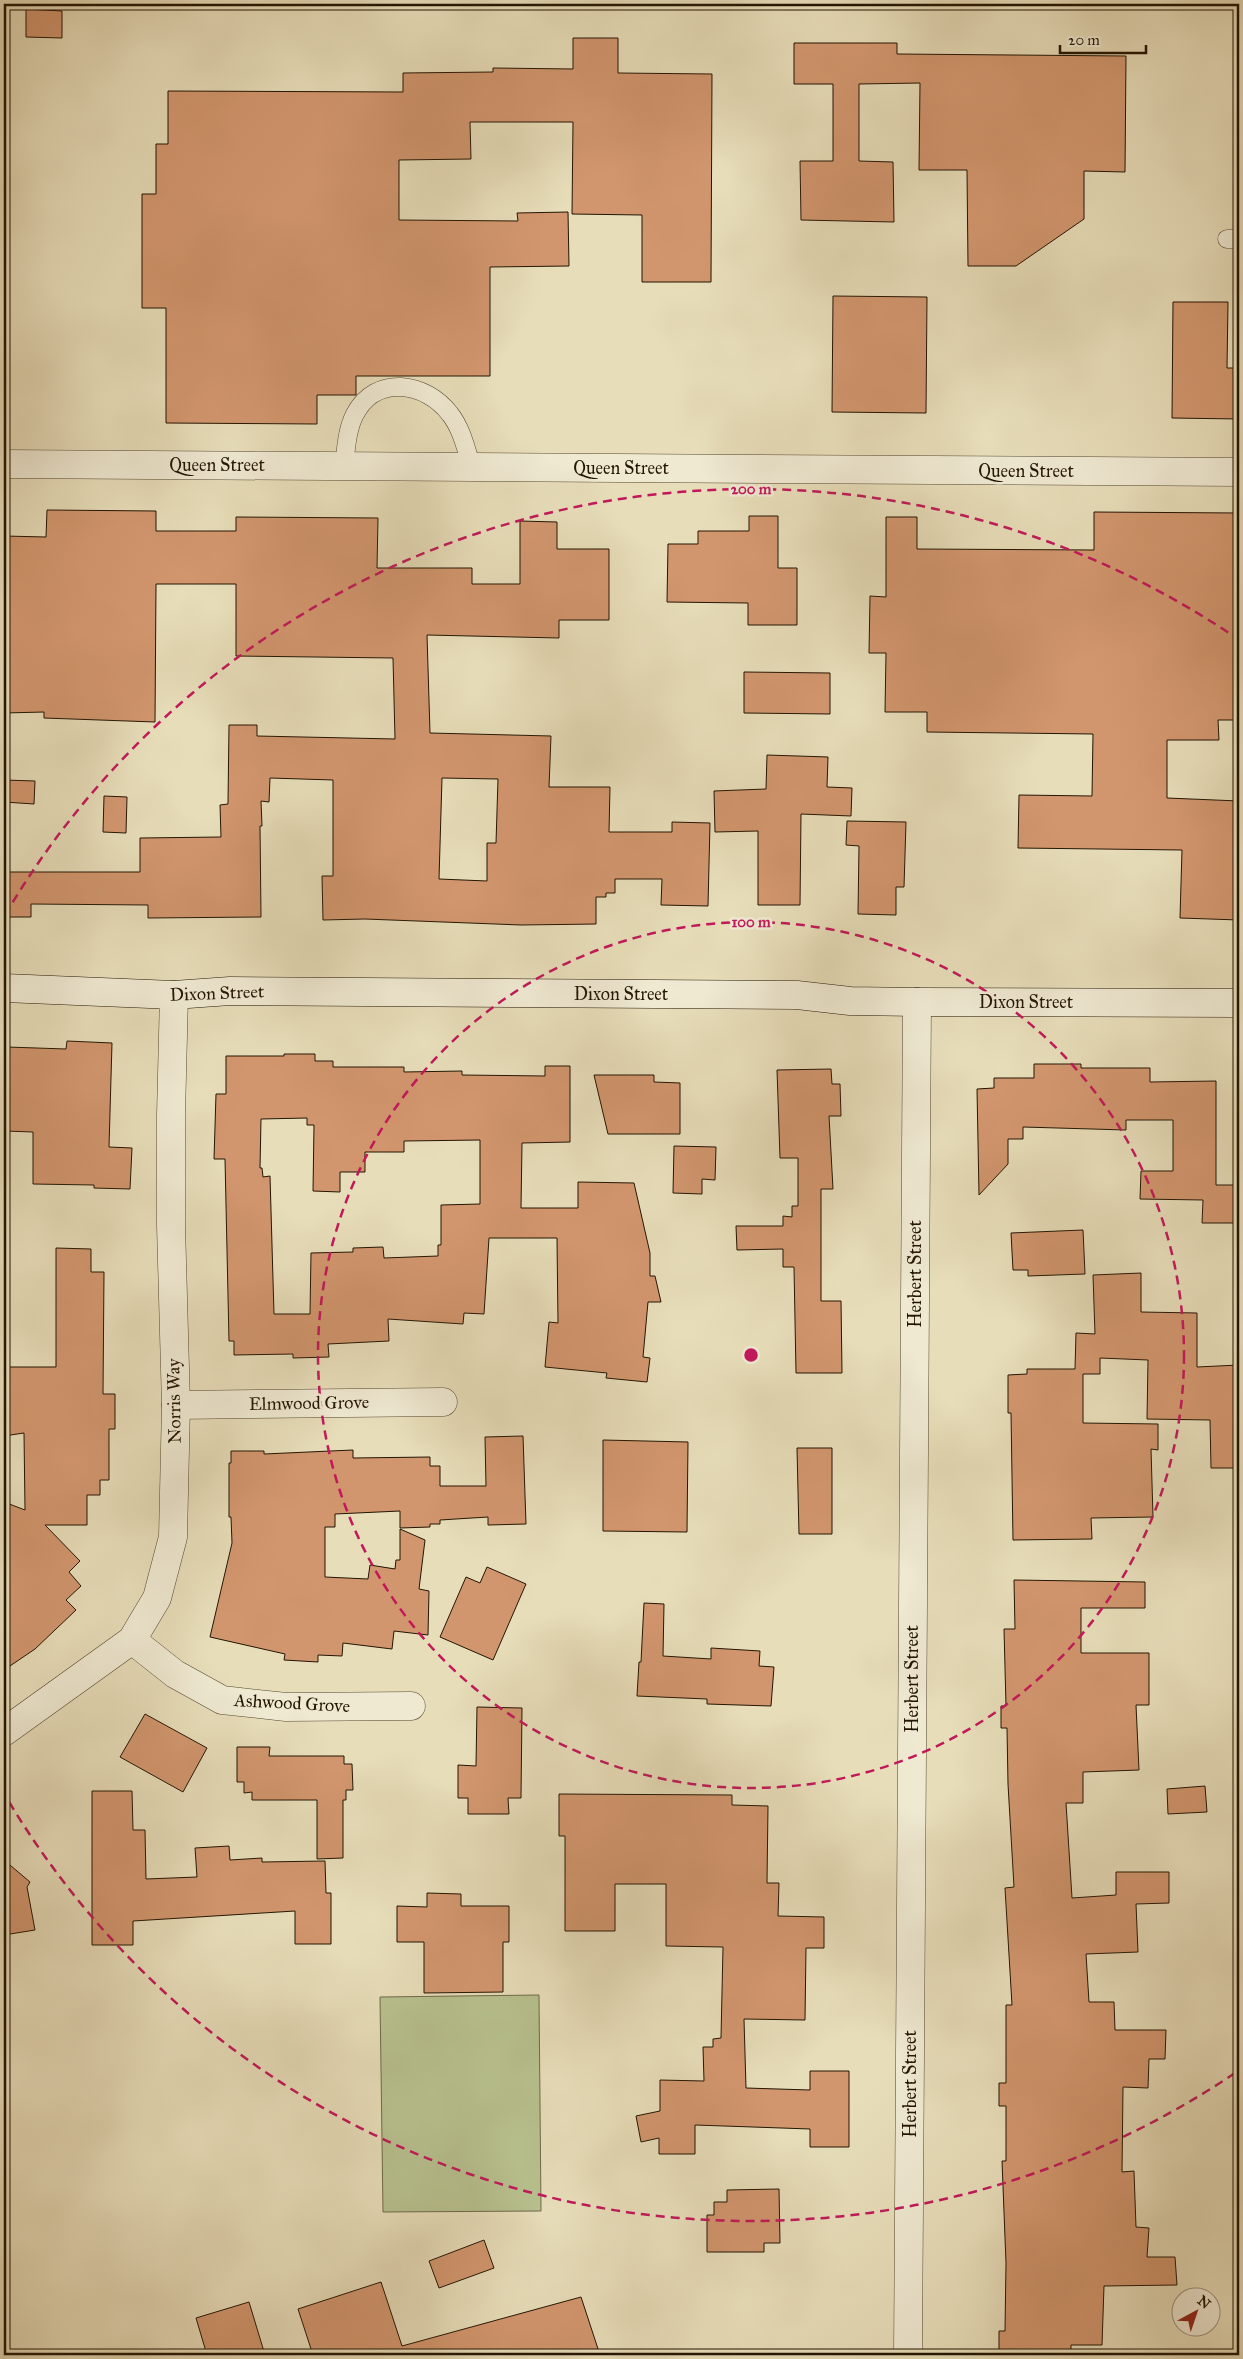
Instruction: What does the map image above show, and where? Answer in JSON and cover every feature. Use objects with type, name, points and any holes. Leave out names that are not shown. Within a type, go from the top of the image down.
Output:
[{"type":"street","name":"Queen Street","points":[[4,464],[1239,472]]},
{"type":"street","name":"Dixon Street","points":[[4,988],[174,995],[230,991],[777,995],[850,1001],[1239,1003]]},
{"type":"street","name":"Norris Way","points":[[4,1732],[132,1640],[157,1598],[172,1537],[176,1405],[171,1225],[174,995]]},
{"type":"street","name":"Herbert Street","points":[[908,2355],[917,1002]]},
{"type":"street","name":"Elmwood Grove","points":[[176,1405],[443,1402]]},
{"type":"street","name":"Ashwood Grove","points":[[132,1640],[175,1674],[222,1700],[286,1707],[412,1706]]},
{"type":"lane","points":[[344,466],[350,429],[355,414],[365,400],[374,392],[386,388],[414,387],[430,395],[451,414],[459,430],[472,467]]},
{"type":"green space","points":[[539,1995],[541,2211],[383,2212],[380,1997]]},
{"type":"building","points":[[26,9],[62,11],[62,38],[26,37]]},
{"type":"building","points":[[573,38],[618,38],[618,73],[712,74],[711,282],[642,282],[642,215],[572,214],[573,122],[470,122],[471,159],[399,160],[399,220],[518,221],[517,213],[568,212],[569,266],[490,267],[490,376],[356,376],[356,395],[317,395],[317,424],[166,423],[166,308],[142,308],[142,194],[156,194],[156,144],[168,144],[168,91],[403,92],[403,73],[493,72],[493,68],[573,69]]},
{"type":"building","points":[[794,43],[897,43],[897,54],[1126,56],[1125,172],[1084,171],[1084,219],[1016,266],[968,266],[967,170],[919,170],[920,83],[859,84],[859,161],[893,162],[894,222],[801,220],[800,161],[833,161],[833,84],[794,84]]},
{"type":"building","points":[[833,296],[927,297],[926,413],[832,412]]},
{"type":"building","points":[[1173,302],[1228,302],[1227,368],[1239,368],[1239,419],[1172,418]]},
{"type":"building","points":[[47,510],[156,511],[156,531],[236,531],[236,517],[378,518],[377,568],[472,568],[472,584],[520,584],[520,521],[557,522],[557,549],[609,549],[609,620],[559,620],[559,638],[427,635],[430,733],[551,736],[549,787],[610,787],[609,832],[672,832],[672,822],[710,823],[708,906],[661,905],[662,879],[615,879],[615,893],[606,893],[606,897],[596,897],[596,924],[521,925],[365,919],[323,920],[322,876],[333,876],[333,780],[270,778],[269,802],[261,801],[261,917],[148,918],[148,905],[31,904],[31,917],[4,917],[4,872],[140,872],[140,838],[221,837],[220,805],[228,804],[229,725],[257,725],[257,736],[395,739],[393,658],[236,656],[236,584],[156,584],[155,722],[44,718],[44,712],[4,713],[4,536],[46,537]],"holes":[[[442,778],[498,779],[496,843],[487,843],[487,881],[439,879]]]},
{"type":"building","points":[[1094,512],[1239,513],[1239,720],[1218,720],[1219,740],[1167,740],[1167,798],[1239,801],[1239,920],[1180,918],[1182,850],[1018,848],[1019,795],[1092,796],[1093,734],[927,732],[927,712],[885,712],[886,653],[869,653],[870,596],[886,597],[886,517],[917,517],[917,549],[1094,550]]},
{"type":"building","points":[[749,516],[778,516],[778,568],[797,568],[797,625],[748,625],[748,603],[667,602],[668,544],[698,544],[698,531],[749,531]]},
{"type":"building","points":[[744,672],[830,673],[830,714],[744,713]]},
{"type":"building","points":[[767,755],[828,757],[827,787],[852,788],[851,816],[801,814],[800,905],[758,905],[758,831],[715,832],[714,791],[766,789]]},
{"type":"building","points":[[4,780],[35,781],[34,804],[4,802]]},
{"type":"building","points":[[104,796],[127,797],[126,833],[103,832]]},
{"type":"building","points":[[847,821],[906,822],[904,887],[896,887],[896,915],[858,914],[859,846],[846,845]]},
{"type":"building","points":[[67,1041],[112,1043],[109,1147],[132,1148],[130,1189],[94,1188],[94,1185],[33,1184],[33,1132],[5,1131],[7,1047],[66,1049]]},
{"type":"building","points":[[284,1054],[315,1054],[315,1061],[333,1061],[333,1067],[404,1067],[404,1072],[462,1071],[462,1075],[545,1076],[545,1066],[570,1066],[570,1142],[522,1143],[521,1208],[578,1208],[578,1182],[634,1183],[650,1253],[650,1276],[655,1276],[661,1302],[648,1302],[643,1357],[650,1358],[647,1382],[606,1378],[607,1373],[545,1367],[549,1322],[558,1323],[557,1238],[489,1238],[484,1314],[464,1313],[463,1324],[388,1319],[389,1341],[328,1344],[329,1357],[293,1358],[293,1354],[234,1355],[234,1341],[229,1341],[225,1159],[214,1159],[216,1094],[226,1094],[226,1056],[284,1056]],"holes":[[[307,1118],[307,1125],[314,1125],[313,1191],[340,1192],[340,1172],[365,1172],[365,1152],[404,1152],[404,1141],[480,1140],[480,1204],[441,1205],[441,1245],[438,1245],[438,1256],[384,1258],[383,1247],[353,1248],[353,1252],[311,1253],[310,1314],[274,1314],[270,1176],[263,1177],[262,1168],[260,1168],[261,1119]]]},
{"type":"building","points":[[1034,1064],[1081,1064],[1081,1068],[1150,1068],[1150,1082],[1216,1081],[1216,1185],[1235,1185],[1235,1223],[1202,1223],[1203,1200],[1140,1199],[1141,1171],[1173,1171],[1173,1120],[1126,1120],[1126,1130],[1023,1127],[1023,1139],[1008,1139],[1008,1164],[979,1195],[977,1089],[994,1088],[994,1078],[1034,1078]]},
{"type":"building","points":[[831,1069],[832,1084],[840,1084],[841,1116],[829,1116],[833,1189],[821,1189],[821,1301],[841,1301],[842,1373],[796,1373],[794,1267],[783,1267],[783,1249],[737,1250],[736,1226],[783,1226],[783,1216],[792,1217],[792,1206],[798,1206],[798,1158],[780,1158],[777,1070]]},
{"type":"building","points":[[594,1075],[654,1075],[654,1082],[680,1083],[680,1134],[608,1134]]},
{"type":"building","points":[[674,1146],[716,1147],[715,1180],[702,1179],[702,1194],[673,1193]]},
{"type":"building","points":[[1083,1230],[1085,1274],[1028,1276],[1028,1270],[1013,1270],[1011,1233]]},
{"type":"building","points":[[56,1248],[91,1249],[91,1272],[104,1272],[103,1394],[115,1394],[115,1429],[109,1429],[109,1480],[100,1480],[100,1495],[87,1495],[87,1525],[45,1525],[80,1561],[69,1572],[81,1586],[66,1600],[76,1610],[35,1649],[4,1670],[4,1502],[25,1510],[24,1433],[4,1436],[4,1367],[56,1367]]},
{"type":"building","points":[[1141,1273],[1141,1312],[1197,1313],[1197,1367],[1239,1365],[1239,1468],[1211,1468],[1210,1420],[1147,1419],[1148,1360],[1100,1358],[1100,1374],[1083,1374],[1083,1423],[1158,1424],[1158,1450],[1151,1449],[1153,1517],[1091,1518],[1092,1539],[1013,1540],[1011,1413],[1008,1413],[1008,1375],[1027,1374],[1027,1369],[1075,1369],[1076,1333],[1095,1334],[1093,1275]]},
{"type":"building","points":[[523,1436],[526,1524],[488,1525],[488,1517],[440,1520],[440,1524],[430,1524],[430,1527],[400,1528],[400,1511],[335,1514],[335,1527],[325,1527],[325,1577],[368,1579],[370,1565],[395,1569],[396,1560],[400,1560],[400,1529],[425,1540],[419,1589],[429,1591],[428,1635],[394,1631],[392,1649],[343,1643],[342,1656],[318,1655],[318,1662],[284,1660],[285,1654],[210,1637],[232,1543],[231,1517],[229,1517],[229,1463],[231,1463],[231,1451],[264,1451],[264,1454],[353,1450],[353,1458],[430,1457],[430,1466],[440,1466],[440,1486],[486,1486],[485,1437]]},
{"type":"building","points":[[603,1440],[688,1442],[687,1532],[603,1531]]},
{"type":"building","points":[[797,1448],[832,1448],[832,1534],[799,1534]]},
{"type":"building","points":[[487,1567],[526,1584],[493,1660],[440,1637],[466,1577],[480,1583]]},
{"type":"building","points":[[1014,1580],[1145,1582],[1145,1608],[1081,1608],[1081,1653],[1149,1653],[1149,1705],[1136,1705],[1139,1770],[1083,1772],[1083,1803],[1066,1803],[1072,1898],[1116,1895],[1116,1872],[1169,1872],[1169,1903],[1136,1904],[1138,1952],[1086,1954],[1089,2002],[1114,2002],[1115,2030],[1166,2030],[1165,2059],[1149,2059],[1148,2088],[1123,2087],[1122,2172],[1134,2171],[1136,2227],[1149,2228],[1147,2257],[1175,2257],[1177,2285],[1104,2286],[1102,2345],[1071,2345],[1071,2355],[999,2355],[999,2331],[1005,2331],[1006,2263],[1002,2161],[1006,2161],[1006,2106],[999,2106],[999,2083],[1006,2083],[1006,2005],[1012,2005],[1005,1888],[1014,1887],[1007,1728],[1001,1728],[1001,1706],[1006,1706],[1004,1629],[1015,1629]]},
{"type":"building","points":[[644,1603],[664,1604],[663,1656],[711,1659],[711,1648],[760,1651],[759,1666],[774,1667],[771,1706],[707,1704],[707,1699],[637,1696]]},
{"type":"building","points":[[477,1707],[522,1708],[521,1798],[508,1798],[509,1814],[468,1814],[468,1798],[458,1798],[458,1765],[476,1766]]},
{"type":"building","points":[[145,1714],[207,1748],[183,1792],[120,1757]]},
{"type":"building","points":[[237,1747],[270,1747],[269,1756],[344,1756],[344,1764],[352,1764],[353,1790],[346,1790],[346,1800],[343,1800],[343,1858],[317,1859],[317,1800],[252,1800],[252,1792],[244,1793],[244,1782],[237,1782]]},
{"type":"building","points":[[1205,1786],[1207,1812],[1168,1814],[1167,1789]]},
{"type":"building","points":[[92,1791],[132,1791],[133,1830],[145,1830],[146,1879],[197,1877],[195,1848],[229,1846],[230,1860],[262,1858],[262,1862],[325,1861],[326,1893],[331,1893],[331,1944],[295,1944],[295,1911],[133,1921],[133,1945],[92,1945]]},
{"type":"building","points":[[559,1794],[732,1795],[732,1805],[768,1806],[767,1883],[779,1883],[778,1916],[824,1917],[824,1948],[806,1948],[805,2020],[744,2019],[746,2088],[810,2090],[810,2071],[849,2071],[849,2147],[810,2147],[810,2129],[695,2125],[695,2154],[659,2154],[659,2138],[641,2142],[636,2116],[660,2111],[660,2080],[704,2081],[703,2047],[713,2047],[713,2039],[721,2038],[723,1947],[666,1946],[666,1884],[615,1884],[615,1931],[565,1931],[565,1836],[559,1836]]},
{"type":"building","points":[[4,1860],[30,1882],[27,1887],[35,1930],[4,1935]]},
{"type":"building","points":[[427,1893],[461,1894],[461,1906],[509,1906],[509,1942],[503,1942],[503,1992],[424,1993],[424,1942],[397,1942],[397,1906],[427,1907]]},
{"type":"building","points":[[779,2189],[780,2243],[764,2243],[764,2252],[707,2252],[707,2215],[714,2215],[714,2202],[727,2202],[727,2190]]},
{"type":"building","points":[[484,2240],[494,2268],[439,2288],[429,2261]]},
{"type":"building","points":[[381,2282],[402,2346],[581,2297],[600,2355],[313,2355],[298,2309]]},
{"type":"building","points":[[249,2302],[265,2355],[207,2355],[196,2318]]}]
